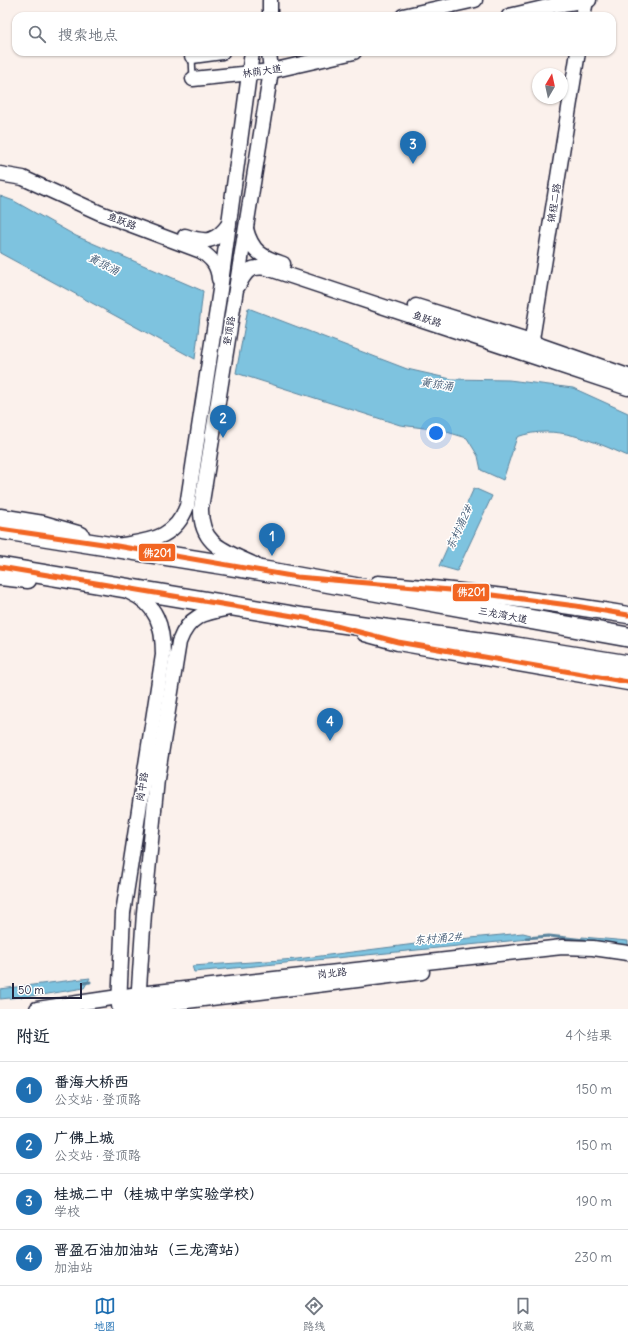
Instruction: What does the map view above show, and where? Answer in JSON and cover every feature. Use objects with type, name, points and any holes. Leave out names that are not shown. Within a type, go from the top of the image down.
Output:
[{"type":"highway","name":"三龙湾大道","points":[[0,529],[117,546],[270,572],[628,636]]},
{"type":"highway","points":[[0,567],[305,618],[516,647],[628,665]]},
{"type":"main road","points":[[0,517],[43,524],[117,546]]},
{"type":"main road","points":[[0,577],[118,587]]},
{"type":"main road","points":[[297,577],[462,591],[628,615]]},
{"type":"main road","points":[[305,618],[398,642],[628,682]]},
{"type":"street","points":[[270,0],[270,12]]},
{"type":"street","points":[[421,12],[475,0]]},
{"type":"street","points":[[584,12],[586,0]]},
{"type":"street","points":[[528,12],[589,0]]},
{"type":"street","name":"登顶路","points":[[251,56],[220,290],[194,507],[211,542],[223,550],[270,572]]},
{"type":"street","name":"登顶路","points":[[117,546],[163,536],[176,526],[194,507],[236,292],[271,71],[269,56]]},
{"type":"street","name":"林荫大道","points":[[193,78],[271,71],[337,56]]},
{"type":"street","name":"锦程二路","points":[[530,348],[577,56]]},
{"type":"street","name":"鱼跃路","points":[[0,164],[24,168],[104,205],[201,242],[212,240],[222,234],[229,224]]},
{"type":"street","name":"鱼跃路","points":[[0,174],[23,178],[100,213],[200,251],[212,259],[218,269],[220,290]]},
{"type":"street","name":"鱼跃路","points":[[246,228],[250,243],[258,252],[268,259],[530,348],[628,388]]},
{"type":"street","name":"鱼跃路","points":[[236,292],[245,273],[255,267],[267,268],[530,348],[628,376]]},
{"type":"street","name":"岗中路","points":[[118,587],[142,597],[150,606],[159,622],[163,642],[163,655],[123,913],[120,1005]]},
{"type":"street","name":"岗中路","points":[[138,1003],[144,913],[157,780],[179,642],[188,625],[194,618],[236,606]]},
{"type":"street","points":[[163,642],[168,638],[174,638],[179,642]]},
{"type":"street","name":"岗北路","points":[[138,1003],[562,947],[593,948],[628,953]]},
{"type":"street","name":"岗北路","points":[[37,1009],[120,1005],[566,955],[609,957],[628,962]]},
{"type":"lane","points":[[192,56],[193,78]]},
{"type":"water","name":"黄猄涌","points":[[0,196],[14,201],[76,236],[203,291],[195,359],[0,253]]},
{"type":"water","name":"黄猄涌","points":[[248,308],[407,369],[451,379],[509,380],[573,388],[628,413],[628,456],[574,436],[560,433],[531,433],[517,437],[503,480],[481,470],[478,456],[467,438],[440,430],[400,425],[236,373]]},
{"type":"water","points":[[474,488],[492,496],[457,571],[439,566]]},
{"type":"water","points":[[523,933],[531,935],[529,939],[194,972],[192,966],[297,959],[439,941]]},
{"type":"water","points":[[582,937],[628,941],[628,949],[581,941]]},
{"type":"water","points":[[90,978],[84,988],[42,995],[0,999],[0,989]]},
{"type":"waterway","name":"东村涌2#","points":[[526,938],[549,936],[585,940]]},
{"type":"waterway","points":[[83,983],[90,982]]},
{"type":"transit line","name":"佛201","points":[[0,529],[117,546],[297,577],[462,591],[576,606],[628,615]]},
{"type":"transit line","name":"佛201","points":[[0,567],[305,618],[398,642],[628,682]]},
{"type":"place","name":"桂城二中（桂城中学实验学校）","points":[[413,164]]},
{"type":"place","name":"广佛上城","points":[[223,438]]},
{"type":"place","name":"番海大桥西","points":[[272,556]]},
{"type":"place","name":"晋盈石油加油站（三龙湾站）","points":[[330,741]]}]
